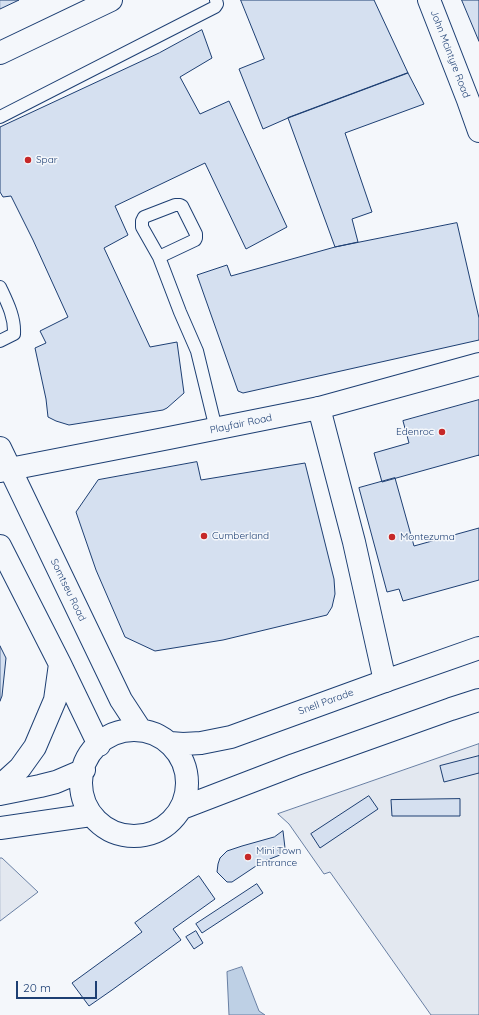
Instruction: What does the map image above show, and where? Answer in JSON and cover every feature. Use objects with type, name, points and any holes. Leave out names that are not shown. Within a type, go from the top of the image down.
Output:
[{"type":"main road","points":[[0,53],[111,0]]},
{"type":"main road","name":"John Mcintyre Road","points":[[429,0],[479,131]]},
{"type":"main road","name":"Playfair Road","points":[[5,470],[319,408],[479,364]]},
{"type":"main road","points":[[319,408],[354,542],[385,681]]},
{"type":"main road","name":"Somtseu Road","points":[[0,448],[5,470],[121,700],[140,729]]},
{"type":"main road","points":[[0,546],[99,745]]},
{"type":"main road","name":"Snell Parade","points":[[170,743],[201,743],[231,737],[479,648]]},
{"type":"main road","points":[[0,786],[20,768],[35,747],[55,700],[60,664]]},
{"type":"main road","points":[[182,808],[287,768],[479,700]]},
{"type":"main road","points":[[140,729],[156,734],[170,743],[184,762],[188,785],[182,808],[168,825],[149,835],[127,836],[107,829],[91,815],[84,800],[81,784],[89,756],[99,745],[110,735],[125,730],[140,729]]},
{"type":"main road","points":[[0,794],[56,782],[84,770]]},
{"type":"main road","points":[[0,828],[91,815]]},
{"type":"lane","points":[[0,117],[215,7],[217,4],[216,0]]},
{"type":"lane","points":[[159,257],[196,238],[196,234],[180,205],[175,205],[144,218],[142,221],[142,227],[159,257],[197,351],[216,429]]},
{"type":"lane","points":[[0,287],[12,313],[14,334],[0,341]]},
{"type":"shaded area","points":[[479,744],[479,1015],[431,1015],[330,872],[324,874],[289,824],[278,814]]},
{"type":"shaded area","points":[[0,858],[2,858],[38,892],[0,921]]},
{"type":"water","points":[[242,967],[259,1011],[265,1015],[229,1015],[227,972]]},
{"type":"building","points":[[0,0],[19,0],[0,9]]},
{"type":"building","points":[[241,0],[374,0],[408,73],[288,118],[263,129],[239,69],[264,59]]},
{"type":"building","points":[[462,0],[479,0],[479,41]]},
{"type":"building","points":[[202,30],[212,58],[180,77],[200,114],[229,101],[287,227],[246,249],[205,163],[115,206],[128,235],[104,248],[150,347],[177,342],[184,393],[163,410],[69,425],[56,421],[48,417],[46,399],[35,348],[46,343],[40,331],[68,317],[11,196],[3,197],[0,192],[0,127],[159,53]]},
{"type":"building","points":[[408,73],[424,104],[345,133],[372,212],[352,219],[358,242],[335,247],[288,118]]},
{"type":"building","points":[[457,223],[479,318],[479,340],[243,393],[238,391],[197,275],[227,265],[231,276],[335,247]]},
{"type":"building","name":"Edenroc","points":[[479,400],[479,455],[382,482],[374,453],[409,443],[403,421]]},
{"type":"building","name":"Cumberland","points":[[197,462],[201,480],[305,463],[334,579],[335,594],[332,607],[327,615],[223,640],[155,651],[125,637],[96,570],[76,512],[98,480]]},
{"type":"building","name":"Montezuma","points":[[395,478],[414,546],[479,528],[479,580],[403,601],[399,589],[387,592],[359,488]]},
{"type":"building","points":[[0,646],[6,658],[2,696],[0,701]]},
{"type":"building","points":[[479,756],[479,773],[444,782],[440,766]]},
{"type":"building","points":[[369,796],[378,809],[320,848],[311,834]]},
{"type":"building","points":[[460,799],[460,816],[392,816],[391,800]]},
{"type":"building","name":"Mini Town Entrance","points":[[283,831],[285,848],[278,850],[280,855],[262,862],[232,882],[227,882],[217,872],[220,858],[227,851],[274,837]]},
{"type":"building","points":[[199,876],[215,899],[173,929],[181,940],[89,1006],[72,983],[142,932],[135,923]]},
{"type":"building","points":[[257,884],[263,893],[202,933],[196,924]]},
{"type":"building","points":[[196,931],[203,943],[194,949],[186,937]]},
{"type":"place","name":"Spar","points":[[28,160]]},
{"type":"place","name":"Edenroc","points":[[442,432]]},
{"type":"place","name":"Cumberland","points":[[204,536]]},
{"type":"place","name":"Montezuma","points":[[392,537]]},
{"type":"place","name":"Mini Town Entrance","points":[[248,857]]}]
